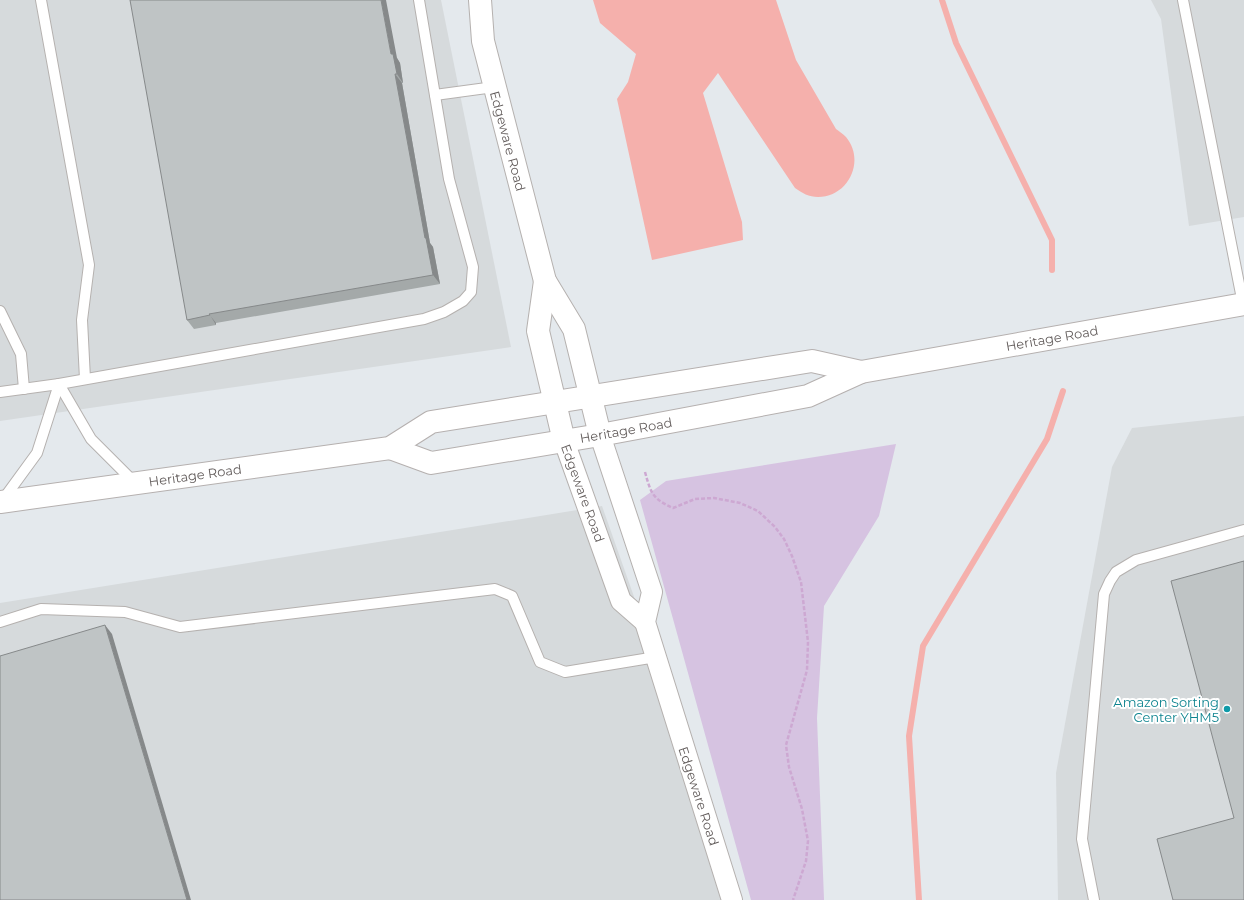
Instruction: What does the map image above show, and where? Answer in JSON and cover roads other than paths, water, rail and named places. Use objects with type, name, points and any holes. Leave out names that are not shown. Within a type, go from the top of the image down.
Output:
[{"type":"main road","name":"Edgeware Road","points":[[480,0],[483,42],[545,281],[574,329],[600,435]]},
{"type":"main road","name":"Edgeware Road","points":[[545,281],[538,331],[564,441]]},
{"type":"main road","name":"Heritage Road","points":[[390,448],[431,463],[600,435],[808,396],[860,372],[1244,304]]},
{"type":"main road","name":"Heritage Road","points":[[0,502],[390,448],[431,422],[812,361],[860,372]]},
{"type":"street","name":"Edgeware Road","points":[[600,435],[652,592],[645,622],[732,900]]},
{"type":"street","name":"Edgeware Road","points":[[564,441],[621,601],[645,622]]},
{"type":"lane","points":[[41,0],[89,265],[82,320],[85,379]]},
{"type":"lane","points":[[0,392],[59,384],[424,319],[444,312],[463,301],[471,292],[473,267],[449,179],[419,0]]},
{"type":"lane","points":[[1183,0],[1244,304]]},
{"type":"lane","points":[[435,95],[494,87]]},
{"type":"lane","points":[[0,312],[21,354],[24,389]]},
{"type":"lane","points":[[59,384],[91,439],[135,484]]},
{"type":"lane","points":[[0,502],[38,453],[59,384]]},
{"type":"lane","points":[[1094,900],[1082,839],[1104,594],[1116,572],[1136,560],[1244,530]]},
{"type":"lane","points":[[0,622],[41,609],[125,612],[180,627],[494,588],[512,596],[540,662],[565,672],[656,657]]},
{"type":"waterway","points":[[942,0],[956,43],[1052,240],[1052,270]]},
{"type":"waterway","points":[[919,900],[909,736],[923,646],[1047,439],[1063,391]]},
{"type":"place","name":"Amazon Sorting Center YHM5","points":[[1227,709]]}]
